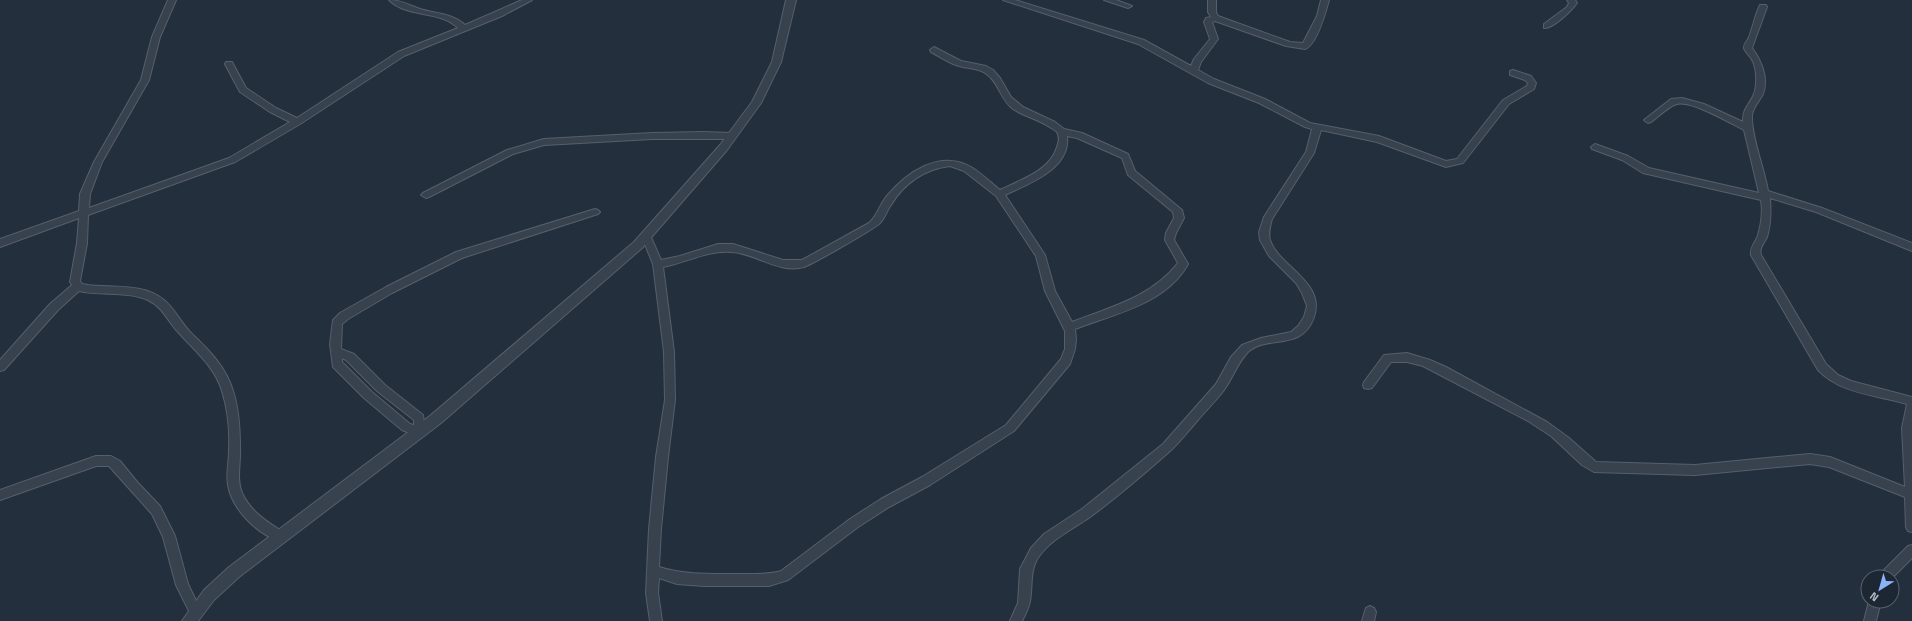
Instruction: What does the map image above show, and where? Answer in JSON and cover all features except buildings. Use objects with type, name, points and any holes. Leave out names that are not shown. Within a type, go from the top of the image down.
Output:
[{"type":"street","points":[[78,286],[76,282],[82,243],[85,194],[98,162],[145,80],[156,37],[172,0]]},
{"type":"street","points":[[393,0],[408,7],[450,18],[458,22],[463,28]]},
{"type":"street","points":[[0,243],[232,160],[297,122],[401,54],[500,14],[528,0]]},
{"type":"street","points":[[192,616],[209,595],[234,572],[279,536],[420,432],[490,375],[631,253],[647,237],[731,136],[761,92],[773,71],[780,52],[791,0]]},
{"type":"street","points":[[1007,0],[1141,42],[1193,71],[1317,128],[1372,137],[1439,163],[1456,163],[1460,161],[1506,102],[1531,87],[1532,84],[1528,78],[1513,73]]},
{"type":"street","points":[[1108,0],[1128,6]]},
{"type":"street","points":[[1212,0],[1212,12],[1215,18],[1289,44],[1300,46],[1305,46],[1308,43],[1321,16],[1325,0]]},
{"type":"street","points":[[1546,26],[1570,8],[1573,3],[1571,0]]},
{"type":"street","points":[[1763,7],[1752,40],[1748,45],[1748,48],[1756,59],[1760,72],[1759,92],[1752,103],[1747,116],[1748,128],[1765,196],[1767,211],[1762,237],[1756,250],[1756,255],[1822,367],[1829,375],[1855,388],[1883,393],[1912,401]]},
{"type":"street","points":[[1193,71],[1198,61],[1214,39],[1208,22],[1215,18]]},
{"type":"street","points":[[934,50],[956,62],[987,70],[994,76],[1012,104],[1028,114],[1056,126],[1062,132],[1079,135],[1124,156],[1127,160],[1131,173],[1176,210],[1179,218],[1170,234],[1170,240],[1171,246],[1183,259],[1183,264],[1172,278],[1142,298],[1122,308],[1070,327]]},
{"type":"street","points":[[229,64],[243,90],[273,110],[297,122]]},
{"type":"street","points":[[1648,120],[1674,101],[1678,100],[1694,104],[1748,128]]},
{"type":"street","points":[[1016,621],[1024,603],[1026,569],[1036,552],[1048,538],[1086,513],[1167,448],[1220,387],[1235,360],[1246,348],[1261,342],[1294,335],[1302,328],[1309,318],[1312,306],[1307,292],[1299,280],[1272,253],[1265,240],[1264,232],[1267,220],[1310,153],[1317,128]]},
{"type":"street","points":[[999,194],[1049,168],[1058,156],[1062,146],[1062,132]]},
{"type":"street","points":[[426,195],[510,152],[544,142],[652,136],[731,136]]},
{"type":"street","points":[[1595,147],[1625,158],[1639,167],[1654,173],[1765,196],[1819,210],[1912,247]]},
{"type":"street","points":[[653,571],[677,578],[711,580],[769,580],[784,576],[800,566],[820,548],[854,523],[885,503],[926,481],[1010,428],[1066,361],[1072,335],[1067,318],[1050,292],[1044,263],[1040,255],[999,194],[967,169],[950,163],[920,171],[907,180],[888,201],[877,221],[809,262],[794,265],[783,264],[733,248],[718,248],[680,260],[658,264]]},
{"type":"street","points":[[420,432],[406,427],[368,395],[337,364],[335,334],[337,323],[344,316],[395,286],[459,255],[595,212]]},
{"type":"street","points":[[647,237],[658,264],[669,352],[670,400],[662,457],[653,571],[652,593],[656,621]]},
{"type":"street","points":[[0,367],[54,307],[78,286]]},
{"type":"street","points":[[78,286],[89,290],[109,292],[134,291],[152,297],[164,306],[178,326],[218,367],[226,384],[231,406],[235,451],[232,479],[236,492],[244,508],[259,523],[279,536]]},
{"type":"street","points":[[1368,386],[1388,358],[1398,356],[1429,364],[1510,406],[1546,427],[1565,441],[1588,464],[1594,467],[1695,470],[1810,460],[1830,462],[1910,494]]},
{"type":"street","points":[[1912,405],[1907,428],[1910,455],[1912,527]]},
{"type":"street","points":[[0,495],[96,461],[105,460],[116,464],[134,487],[150,501],[169,536],[192,616]]},
{"type":"street","points":[[1893,569],[1912,550]]},
{"type":"street","points":[[1870,621],[1873,609]]}]
